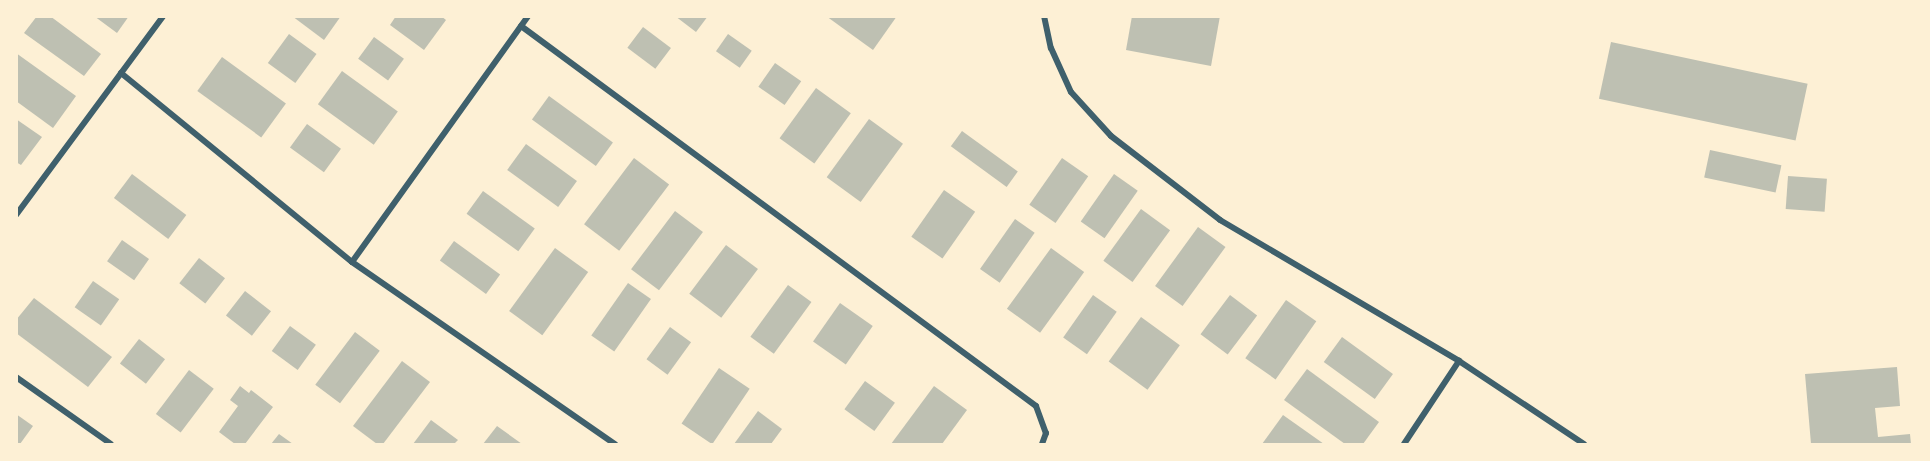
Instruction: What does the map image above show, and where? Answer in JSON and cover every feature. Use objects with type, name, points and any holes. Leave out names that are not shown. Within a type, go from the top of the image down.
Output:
[{"type":"street","points":[[16,215],[163,16]]},
{"type":"street","points":[[352,262],[528,16]]},
{"type":"street","points":[[1044,16],[1051,48],[1071,92],[1111,136],[1220,220],[1459,361],[1584,444]]},
{"type":"street","points":[[521,26],[1036,406],[1046,433],[1042,444]]},
{"type":"street","points":[[121,73],[352,262],[615,444]]},
{"type":"street","points":[[1404,444],[1459,361]]},
{"type":"street","points":[[16,378],[111,444]]},
{"type":"building","points":[[37,16],[50,16],[101,54],[84,76],[24,33]]},
{"type":"building","points":[[94,16],[129,16],[117,33]]},
{"type":"building","points":[[292,16],[341,16],[324,40]]},
{"type":"building","points":[[396,16],[441,16],[446,20],[424,50],[390,25]]},
{"type":"building","points":[[675,16],[708,16],[696,32]]},
{"type":"building","points":[[826,16],[897,16],[873,50]]},
{"type":"building","points":[[1132,16],[1220,16],[1211,66],[1126,50]]},
{"type":"building","points":[[643,27],[671,48],[655,69],[627,48]]},
{"type":"building","points":[[289,34],[317,54],[295,83],[268,63]]},
{"type":"building","points":[[728,34],[752,51],[740,68],[716,51]]},
{"type":"building","points":[[374,37],[404,59],[388,81],[358,59]]},
{"type":"building","points":[[1611,42],[1808,84],[1796,141],[1599,99]]},
{"type":"building","points":[[16,53],[76,96],[53,128],[16,101]]},
{"type":"building","points":[[222,57],[286,103],[261,137],[197,91]]},
{"type":"building","points":[[775,63],[801,81],[785,105],[758,87]]},
{"type":"building","points":[[342,71],[398,112],[374,145],[318,104]]},
{"type":"building","points":[[816,88],[851,113],[814,163],[780,138]]},
{"type":"building","points":[[549,96],[613,142],[596,166],[532,119]]},
{"type":"building","points":[[16,119],[42,137],[21,165],[16,162]]},
{"type":"building","points":[[869,119],[903,144],[861,202],[827,177]]},
{"type":"building","points":[[307,124],[341,149],[324,172],[290,147]]},
{"type":"building","points":[[962,131],[1018,172],[1007,187],[951,146]]},
{"type":"building","points":[[526,144],[577,181],[558,207],[507,170]]},
{"type":"building","points":[[1710,150],[1781,165],[1776,193],[1704,177]]},
{"type":"building","points":[[634,158],[669,184],[619,251],[584,224]]},
{"type":"building","points":[[1062,158],[1088,176],[1056,223],[1029,205]]},
{"type":"building","points":[[132,174],[186,215],[168,239],[114,198]]},
{"type":"building","points":[[1114,174],[1138,191],[1104,238],[1081,222]]},
{"type":"building","points":[[1788,176],[1827,179],[1825,212],[1786,209]]},
{"type":"building","points":[[944,190],[975,212],[942,258],[911,237]]},
{"type":"building","points":[[483,191],[535,229],[518,251],[467,214]]},
{"type":"building","points":[[1141,209],[1170,230],[1133,282],[1103,261]]},
{"type":"building","points":[[675,211],[703,232],[659,290],[631,269]]},
{"type":"building","points":[[1015,219],[1035,233],[1000,283],[980,269]]},
{"type":"building","points":[[1198,227],[1226,247],[1183,306],[1155,286]]},
{"type":"building","points":[[122,240],[149,259],[134,280],[107,261]]},
{"type":"building","points":[[454,241],[500,275],[486,294],[440,260]]},
{"type":"building","points":[[726,245],[758,269],[721,318],[689,294]]},
{"type":"building","points":[[555,248],[588,272],[542,335],[509,311]]},
{"type":"building","points":[[1051,248],[1084,272],[1040,333],[1007,309]]},
{"type":"building","points":[[199,258],[225,278],[205,304],[179,283]]},
{"type":"building","points":[[93,281],[119,299],[101,326],[75,307]]},
{"type":"building","points":[[628,283],[651,299],[614,351],[591,335]]},
{"type":"building","points":[[788,285],[811,302],[774,354],[750,337]]},
{"type":"building","points":[[245,291],[271,311],[252,336],[226,315]]},
{"type":"building","points":[[1093,295],[1117,312],[1087,354],[1063,338]]},
{"type":"building","points":[[1230,295],[1257,315],[1228,355],[1201,334]]},
{"type":"building","points":[[34,298],[112,357],[88,387],[16,333],[16,320]]},
{"type":"building","points":[[1286,300],[1316,321],[1276,379],[1245,358]]},
{"type":"building","points":[[840,303],[873,326],[846,364],[813,342]]},
{"type":"building","points":[[1141,317],[1180,345],[1148,390],[1109,361]]},
{"type":"building","points":[[290,326],[316,345],[298,370],[272,351]]},
{"type":"building","points":[[670,327],[691,342],[668,375],[646,359]]},
{"type":"building","points":[[355,332],[380,351],[340,403],[315,385]]},
{"type":"building","points":[[1342,337],[1393,374],[1375,399],[1324,362]]},
{"type":"building","points":[[139,339],[165,359],[146,384],[120,363]]},
{"type":"building","points":[[402,361],[430,382],[383,444],[377,444],[353,426]]},
{"type":"building","points":[[1897,367],[1900,406],[1875,408],[1878,437],[1910,434],[1911,444],[1811,444],[1805,374]]},
{"type":"building","points":[[719,368],[750,389],[712,444],[682,424]]},
{"type":"building","points":[[1307,369],[1379,422],[1363,444],[1345,444],[1284,400]]},
{"type":"building","points":[[189,370],[214,389],[181,433],[156,414]]},
{"type":"building","points":[[865,381],[895,403],[874,431],[844,409]]},
{"type":"building","points":[[240,386],[249,393],[251,390],[273,407],[245,444],[235,444],[219,432],[238,406],[230,400]]},
{"type":"building","points":[[934,386],[967,410],[942,444],[891,444]]},
{"type":"building","points":[[758,411],[782,429],[771,444],[734,444]]},
{"type":"building","points":[[16,414],[33,426],[20,444],[16,444]]},
{"type":"building","points":[[1283,415],[1324,444],[1262,444]]},
{"type":"building","points":[[431,420],[458,440],[454,444],[413,444]]},
{"type":"building","points":[[497,426],[522,444],[483,444]]},
{"type":"building","points":[[279,434],[293,444],[271,444]]}]
